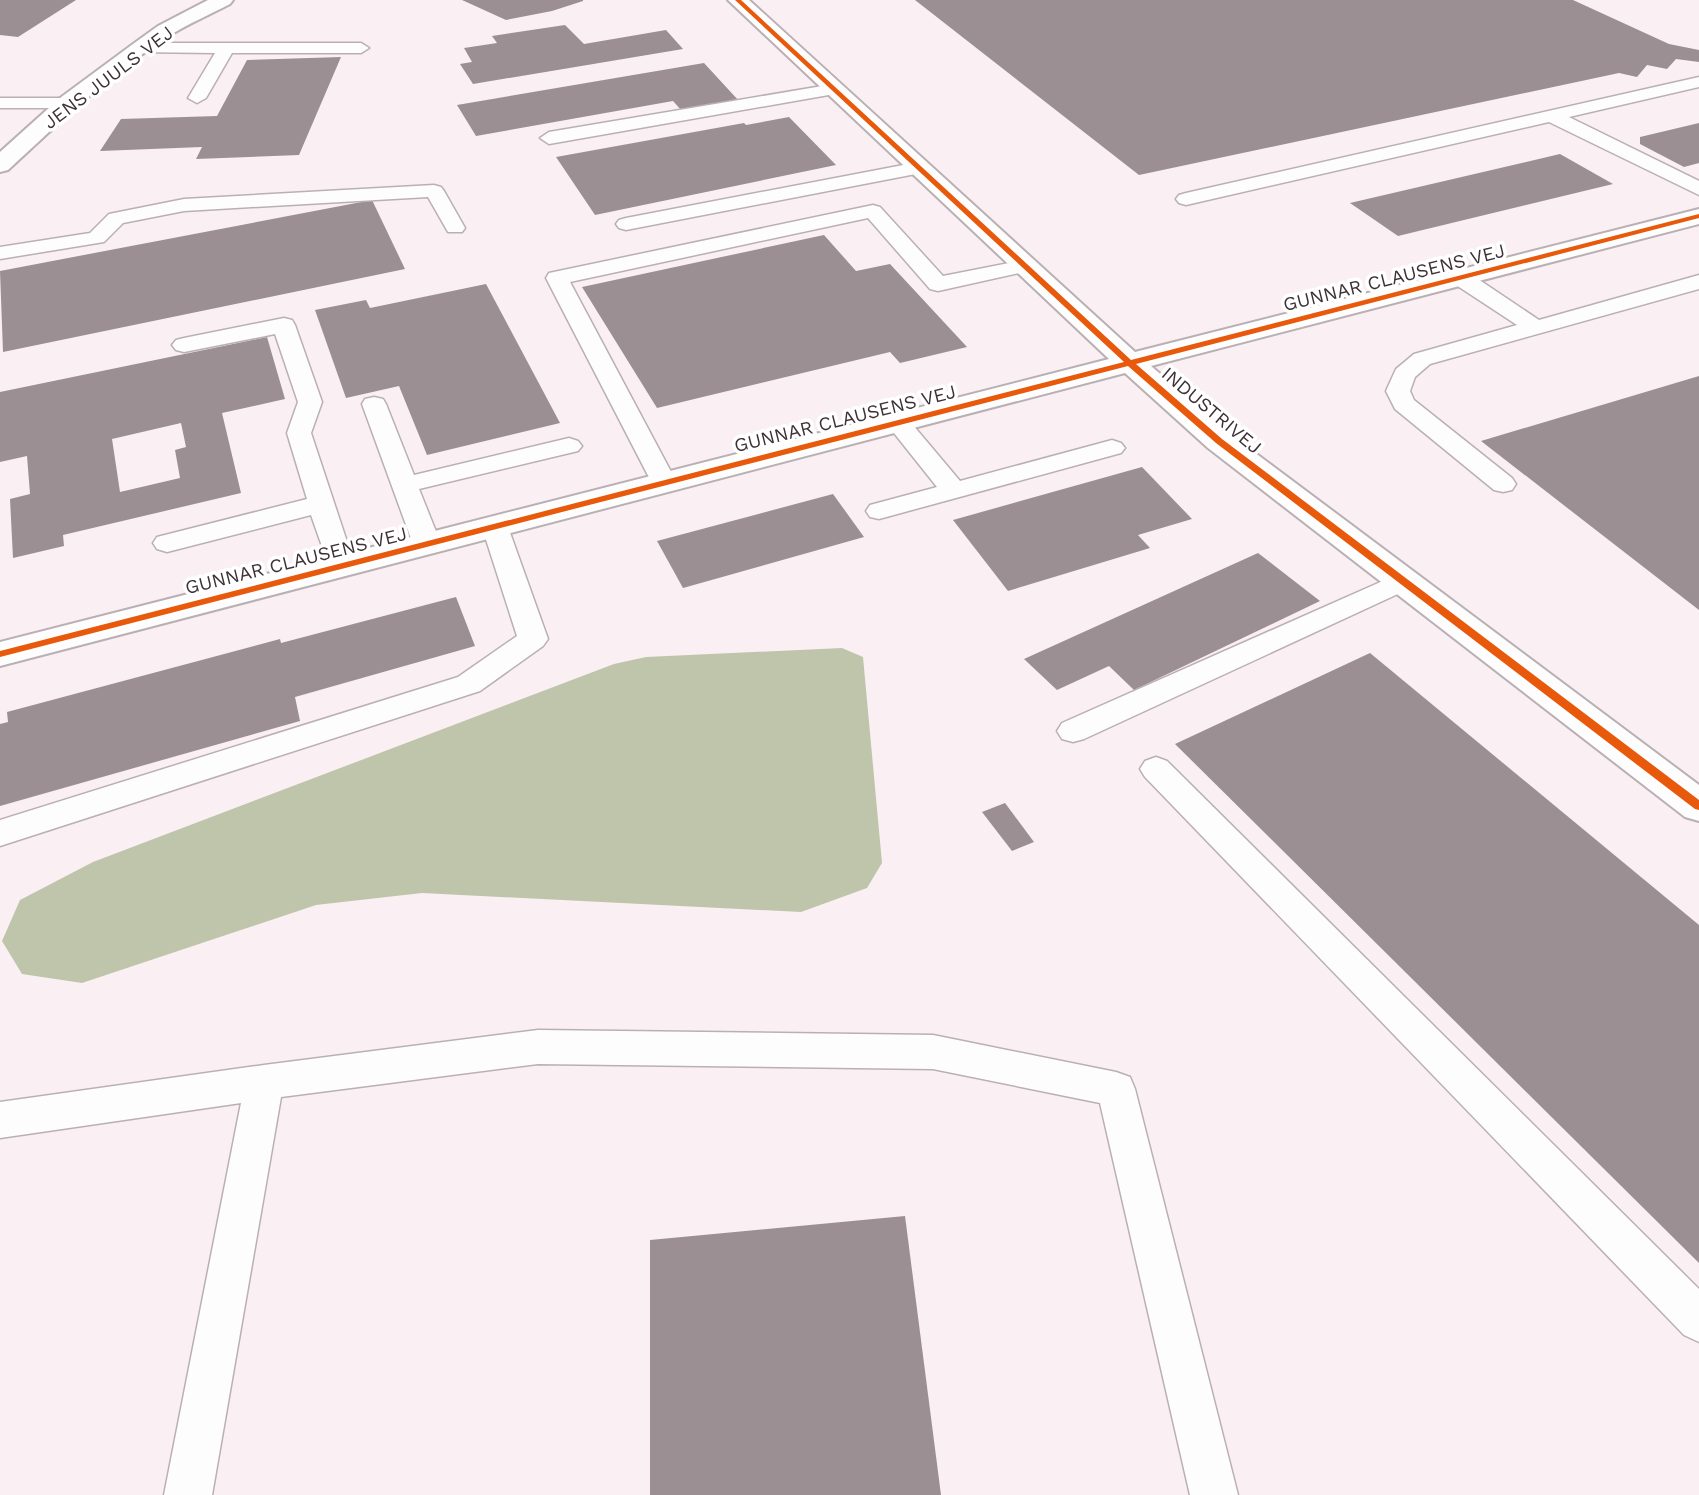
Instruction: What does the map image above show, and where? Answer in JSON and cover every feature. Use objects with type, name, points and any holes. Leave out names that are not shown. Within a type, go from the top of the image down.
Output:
[{"type":"street","name":"JENS JUULS VEJ","points":[[0,164],[68,103],[140,48],[165,30],[223,0]]},
{"type":"street","name":"INDUSTRIVEJ","points":[[738,0],[1129,363],[1219,441],[1699,806]]},
{"type":"street","name":"GUNNAR CLAUSENS VEJ","points":[[0,654],[1699,216]]},
{"type":"lane","points":[[140,48],[361,48]]},
{"type":"lane","points":[[197,97],[226,48]]},
{"type":"lane","points":[[1186,199],[1699,82]]},
{"type":"lane","points":[[548,138],[834,89]]},
{"type":"lane","points":[[0,103],[68,103]]},
{"type":"lane","points":[[1552,116],[1699,188]]},
{"type":"lane","points":[[626,224],[919,168]]},
{"type":"lane","points":[[0,253],[97,238],[116,218],[184,205],[434,191],[455,228]]},
{"type":"lane","points":[[664,483],[557,278],[873,211],[938,284],[1024,266]]},
{"type":"lane","points":[[1461,278],[1536,328]]},
{"type":"lane","points":[[1503,484],[1404,404],[1398,391],[1404,374],[1422,359],[1699,282]]},
{"type":"lane","points":[[184,345],[284,325],[310,402],[299,433],[341,566]]},
{"type":"lane","points":[[374,404],[426,544]]},
{"type":"lane","points":[[898,423],[954,491]]},
{"type":"lane","points":[[404,485],[569,446]]},
{"type":"lane","points":[[879,511],[1112,448]]},
{"type":"lane","points":[[167,543],[321,504]]},
{"type":"lane","points":[[0,833],[469,684],[533,639],[495,527]]},
{"type":"lane","points":[[1073,731],[1403,581]]},
{"type":"lane","points":[[1157,769],[1699,1320]]},
{"type":"lane","points":[[0,1120],[264,1082],[538,1047],[933,1052],[1116,1088],[1214,1495]]},
{"type":"lane","points":[[188,1495],[264,1082]]},
{"type":"shaded area","points":[[842,648],[863,657],[882,863],[867,888],[801,912],[422,893],[316,905],[82,983],[22,974],[2,941],[20,900],[93,862],[614,664],[646,657]]},
{"type":"building","points":[[0,0],[76,0],[18,37],[0,35]]},
{"type":"building","points":[[462,0],[583,1],[552,11],[506,20]]},
{"type":"building","points":[[915,0],[1573,0],[1669,44],[1699,50],[1699,62],[1676,59],[1667,69],[1647,65],[1637,77],[1619,73],[1139,175]]},
{"type":"building","points":[[565,25],[584,44],[666,30],[683,49],[473,84],[460,64],[472,62],[464,48],[497,43],[492,36]]},
{"type":"building","points":[[341,57],[299,155],[196,159],[202,147],[100,151],[121,119],[217,116],[247,60]]},
{"type":"building","points":[[704,63],[739,101],[682,111],[673,101],[476,136],[457,105]]},
{"type":"building","points":[[789,117],[836,165],[595,215],[556,157],[744,123],[746,125]]},
{"type":"building","points":[[1699,123],[1699,163],[1684,167],[1640,144],[1640,137]]},
{"type":"building","points":[[1560,154],[1613,184],[1398,236],[1350,203]]},
{"type":"building","points":[[372,200],[405,269],[3,352],[0,271]]},
{"type":"building","points":[[824,235],[856,271],[890,264],[967,347],[900,363],[890,352],[657,408],[582,287]]},
{"type":"building","points":[[486,284],[560,423],[427,455],[399,386],[346,398],[315,310],[366,300],[370,308]]},
{"type":"building","points":[[267,337],[285,399],[222,413],[241,493],[63,535],[64,546],[13,558],[10,499],[30,494],[27,456],[0,462],[0,392]],"holes":[[[181,423],[186,447],[175,450],[180,478],[120,492],[112,439]]]},
{"type":"building","points":[[1699,376],[1699,610],[1481,441]]},
{"type":"building","points":[[1142,467],[1192,519],[1138,535],[1150,548],[1008,591],[953,520]]},
{"type":"building","points":[[833,494],[864,537],[683,588],[657,541]]},
{"type":"building","points":[[1258,553],[1320,601],[1134,690],[1109,666],[1057,690],[1024,659]]},
{"type":"building","points":[[456,597],[475,646],[295,697],[300,721],[0,806],[0,724],[8,722],[7,712],[280,639],[281,643]]},
{"type":"building","points":[[1370,653],[1699,925],[1699,1263],[1175,744]]},
{"type":"building","points":[[1005,803],[1034,842],[1012,851],[982,812]]},
{"type":"building","points":[[905,1216],[941,1495],[650,1495],[650,1240]]},
{"type":"cycle path","points":[[738,0],[1130,363],[1219,441],[1699,806]]},
{"type":"cycle path","points":[[0,654],[1699,216]]}]
